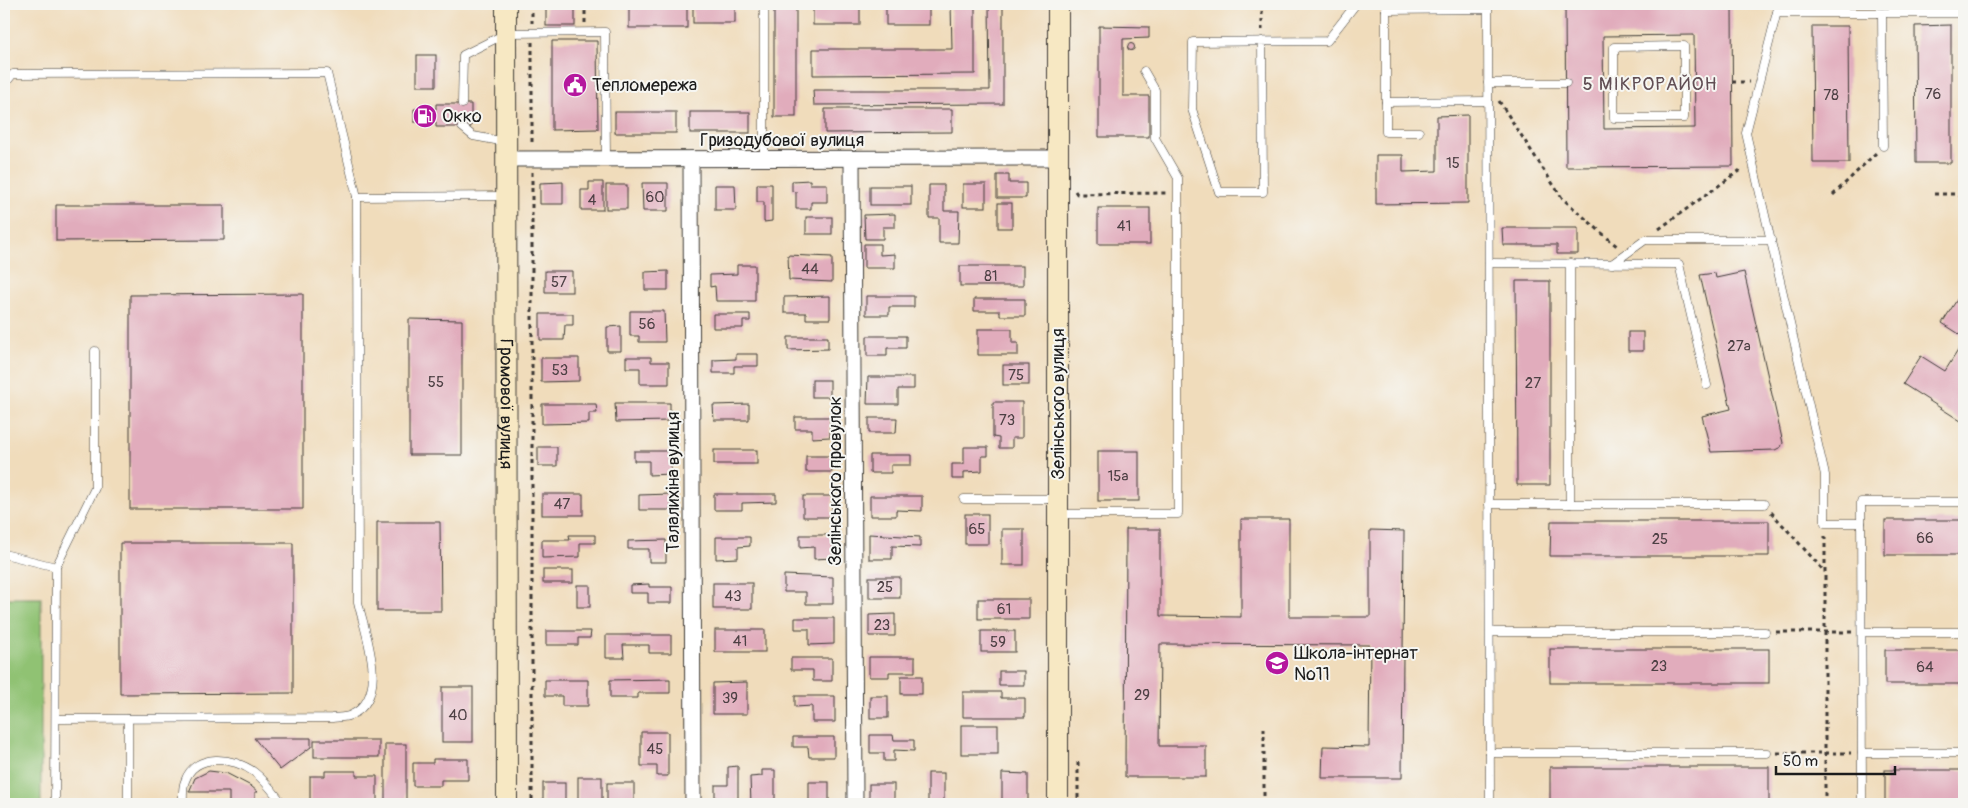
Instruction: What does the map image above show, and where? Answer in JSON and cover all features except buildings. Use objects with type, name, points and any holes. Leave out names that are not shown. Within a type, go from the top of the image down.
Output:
[{"type":"street","name":"Громової вулиця","points":[[506,4],[507,804]]},
{"type":"street","name":"Зелінського вулиця","points":[[1058,4],[1058,804]]},
{"type":"street","name":"Гризодубової вулиця","points":[[507,151],[532,159],[1058,158]]},
{"type":"street","name":"Зелінського провулок","points":[[852,158],[855,804]]},
{"type":"street","name":"Талалихіна вулиця","points":[[691,159],[693,804]]},
{"type":"lane","points":[[764,4],[764,159]]},
{"type":"lane","points":[[1262,41],[1263,192],[1219,192],[1192,109],[1193,42],[1262,41],[1327,41],[1356,4]]},
{"type":"lane","points":[[1779,4],[1746,133],[1825,475],[1825,523],[1861,523]]},
{"type":"lane","points":[[1419,132],[1386,132],[1386,7],[1488,9],[1490,804]]},
{"type":"lane","points":[[1882,13],[1883,146]]},
{"type":"lane","points":[[1777,14],[1964,13]]},
{"type":"lane","points":[[462,104],[463,55],[506,33],[605,32],[606,159]]},
{"type":"lane","points":[[1684,46],[1684,118],[1614,118],[1614,82],[1614,47],[1684,46]]},
{"type":"lane","points":[[964,499],[1178,514],[1178,178],[1154,138],[1155,90],[1144,71]]},
{"type":"lane","points":[[4,85],[13,74],[327,74],[357,197],[358,602],[373,668],[374,686],[366,704],[350,715],[332,718],[56,719]]},
{"type":"lane","points":[[1604,82],[1614,82]]},
{"type":"lane","points":[[1488,83],[1566,83]]},
{"type":"lane","points":[[1386,102],[1488,101]]},
{"type":"lane","points":[[462,127],[473,136],[507,151]]},
{"type":"lane","points":[[357,197],[507,196]]},
{"type":"lane","points":[[1612,264],[1645,240],[1771,240]]},
{"type":"lane","points":[[1489,264],[1679,264],[1707,385]]},
{"type":"lane","points":[[1570,264],[1570,504]]},
{"type":"lane","points":[[55,804],[56,567],[95,488],[95,351]]},
{"type":"lane","points":[[1862,804],[1861,502],[1964,502]]},
{"type":"lane","points":[[1489,504],[1764,504]]},
{"type":"lane","points":[[4,554],[56,567]]},
{"type":"lane","points":[[1490,632],[1765,632]]},
{"type":"lane","points":[[1862,632],[1964,632]]},
{"type":"lane","points":[[128,719],[128,804]]},
{"type":"lane","points":[[1490,752],[1766,753]]},
{"type":"lane","points":[[1862,753],[1964,753]]},
{"type":"lane","points":[[183,804],[183,789],[188,774],[201,763],[218,760],[242,765],[253,771],[282,804]]},
{"type":"path","points":[[532,4],[532,804]]},
{"type":"path","points":[[585,4],[585,32]]},
{"type":"path","points":[[1262,11],[1262,27]]},
{"type":"path","points":[[1488,83],[1562,198],[1626,254]]},
{"type":"path","points":[[1833,194],[1883,146]]},
{"type":"path","points":[[1645,240],[1752,161]]},
{"type":"path","points":[[1077,194],[1178,193]]},
{"type":"path","points":[[1934,194],[1964,194]]},
{"type":"path","points":[[1764,504],[1825,572]]},
{"type":"path","points":[[1825,523],[1825,804]]},
{"type":"path","points":[[1765,632],[1862,632]]},
{"type":"path","points":[[1264,725],[1264,804]]},
{"type":"path","points":[[1766,753],[1862,753]]},
{"type":"green space","points":[[4,598],[41,598],[41,804],[4,804]]},
{"type":"place","name":"Тепломережа","points":[[575,85]]},
{"type":"place","name":"Окко","points":[[425,116]]},
{"type":"place","name":"Школа-інтернат №11","points":[[1277,663]]},
{"type":"district","name":"5 МІКРОРАЙОН","points":[[1650,83]]}]
